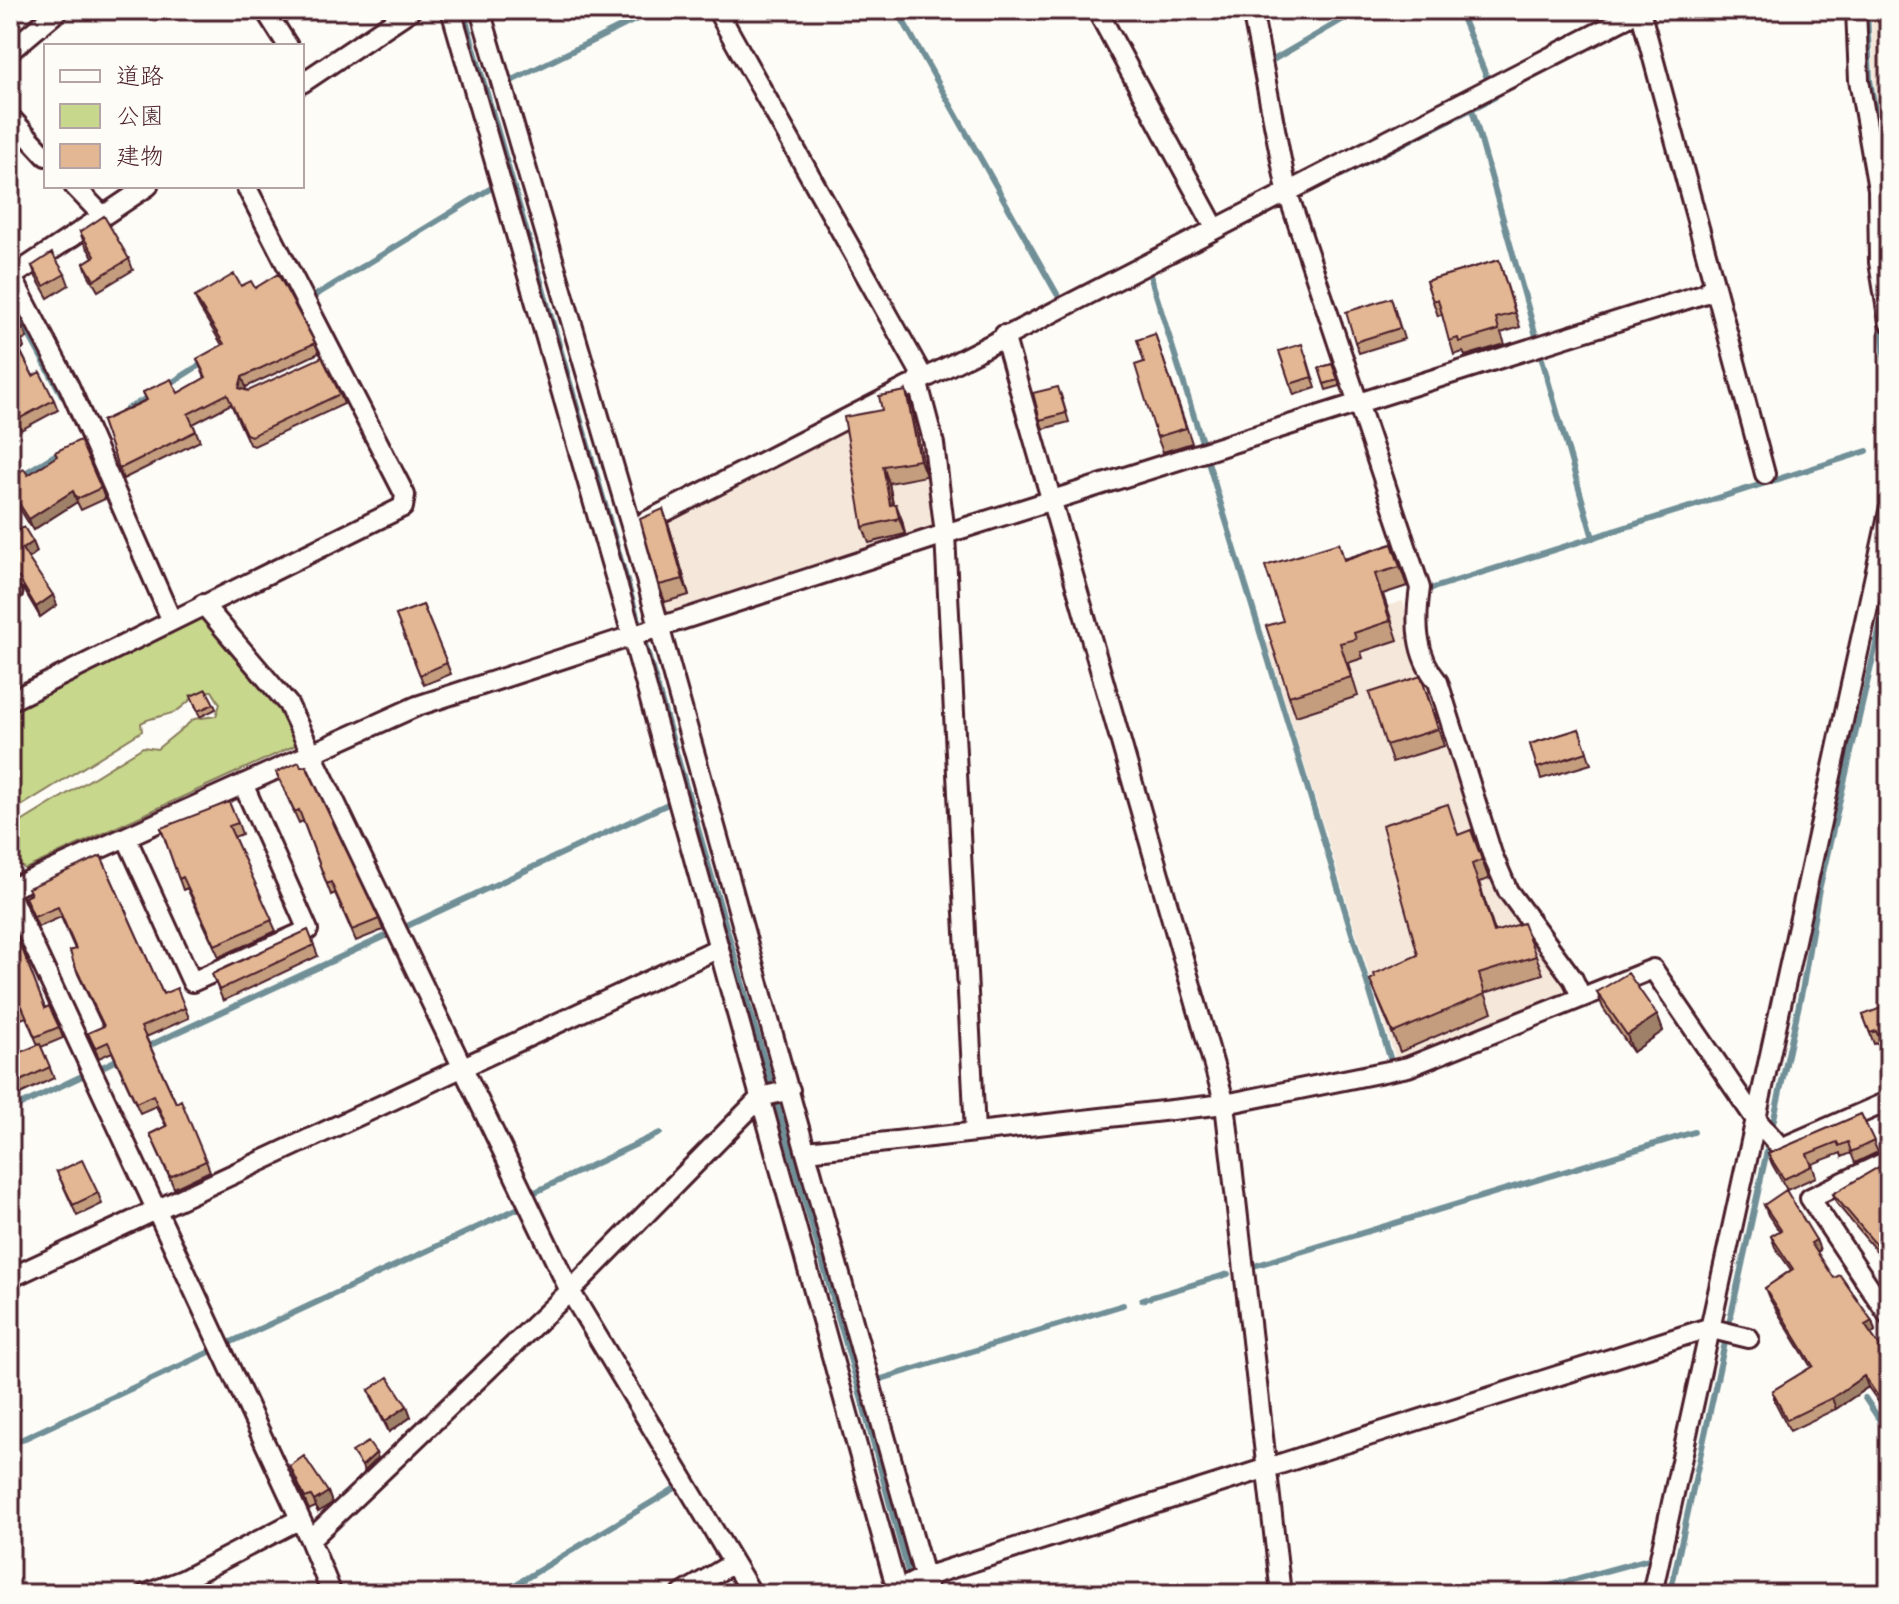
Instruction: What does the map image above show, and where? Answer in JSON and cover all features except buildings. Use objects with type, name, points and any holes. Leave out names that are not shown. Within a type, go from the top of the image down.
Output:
[{"type":"street","points":[[10,51],[59,10]]},
{"type":"street","points":[[265,10],[287,44]]},
{"type":"street","points":[[304,77],[411,10]]},
{"type":"street","points":[[451,10],[634,634],[719,948],[775,1093],[807,1151],[924,1583]]},
{"type":"street","points":[[480,10],[632,529],[897,1592],[1266,1468],[1712,1329],[1746,1337]]},
{"type":"street","points":[[717,10],[920,378],[934,444],[945,534],[975,1132]]},
{"type":"street","points":[[1097,10],[1215,228]]},
{"type":"street","points":[[1252,10],[1287,191],[1420,588],[1415,624],[1426,668],[1438,682],[1492,854],[1508,891],[1573,979],[1581,996]]},
{"type":"street","points":[[632,529],[920,378],[1641,10],[1765,474]]},
{"type":"street","points":[[1856,10],[1859,80],[1878,189],[1879,262],[1889,322]]},
{"type":"street","points":[[10,117],[44,154]]},
{"type":"street","points":[[76,188],[103,216]]},
{"type":"street","points":[[145,188],[11,278],[69,386],[171,619]]},
{"type":"street","points":[[10,701],[403,507],[405,495],[326,358],[247,188]]},
{"type":"street","points":[[332,1594],[310,1540],[10,892],[417,706],[1053,499],[1706,293],[1714,283]]},
{"type":"street","points":[[1004,335],[1225,1104],[1281,1594]]},
{"type":"street","points":[[1652,1594],[1889,511]]},
{"type":"street","points":[[203,604],[288,704],[570,1291],[752,1594]]},
{"type":"street","points":[[126,837],[192,982],[294,937],[308,930],[243,784]]},
{"type":"street","points":[[10,1278],[461,1065],[719,948]]},
{"type":"street","points":[[807,1151],[1225,1104],[1408,1067],[1653,969],[1757,1120],[1781,1148],[1889,1101]]},
{"type":"street","points":[[310,1540],[775,1093]]},
{"type":"street","points":[[1889,1160],[1810,1198],[1889,1316]]},
{"type":"street","points":[[146,1594],[183,1580],[300,1519]]},
{"type":"street","points":[[682,1594],[733,1563]]},
{"type":"shaded area","points":[[1871,10],[1889,10],[1889,169],[1874,80]]},
{"type":"shaded area","points":[[915,394],[938,516],[933,528],[663,614],[640,537]]},
{"type":"shaded area","points":[[1403,601],[1423,674],[1433,688],[1487,855],[1568,981],[1567,992],[1396,1061],[1267,643]]},
{"type":"green space","points":[[202,618],[279,709],[296,745],[25,869],[10,856],[10,829],[143,747],[157,749],[194,719],[216,716],[220,704],[212,691],[206,691],[197,694],[174,712],[141,723],[142,731],[10,813],[10,713]]},
{"type":"waterway","points":[[463,10],[858,1386],[914,1594]]},
{"type":"waterway","points":[[507,83],[655,10]]},
{"type":"waterway","points":[[897,10],[1057,294]]},
{"type":"waterway","points":[[1273,60],[1359,10]]},
{"type":"waterway","points":[[1459,10],[1487,78]]},
{"type":"waterway","points":[[1867,10],[1870,80],[1889,188]]},
{"type":"waterway","points":[[1341,175],[1495,97]]},
{"type":"waterway","points":[[1472,109],[1536,336]]},
{"type":"waterway","points":[[311,298],[493,187]]},
{"type":"waterway","points":[[1149,272],[1202,442]]},
{"type":"waterway","points":[[10,300],[63,397]]},
{"type":"waterway","points":[[1882,323],[1889,409]]},
{"type":"waterway","points":[[1542,359],[1593,538]]},
{"type":"waterway","points":[[168,385],[206,361]]},
{"type":"waterway","points":[[127,409],[152,395]]},
{"type":"waterway","points":[[1430,589],[1867,451]]},
{"type":"waterway","points":[[10,482],[60,452]]},
{"type":"waterway","points":[[1208,462],[1391,1061]]},
{"type":"waterway","points":[[1670,1594],[1803,986],[1818,894],[1889,589]]},
{"type":"waterway","points":[[405,927],[670,803],[669,799]]},
{"type":"waterway","points":[[144,1048],[388,935]]},
{"type":"waterway","points":[[100,1068],[123,1057]]},
{"type":"waterway","points":[[10,1110],[82,1076]]},
{"type":"waterway","points":[[1254,1266],[1694,1132]]},
{"type":"waterway","points":[[534,1200],[531,1194],[660,1133]]},
{"type":"waterway","points":[[227,1344],[521,1207]]},
{"type":"waterway","points":[[1142,1300],[1228,1274]]},
{"type":"waterway","points":[[879,1384],[878,1380],[1123,1305]]},
{"type":"waterway","points":[[10,1445],[214,1350]]},
{"type":"waterway","points":[[1865,1398],[1889,1434]]},
{"type":"waterway","points":[[500,1594],[677,1487]]},
{"type":"waterway","points":[[1521,1594],[1649,1559]]}]
